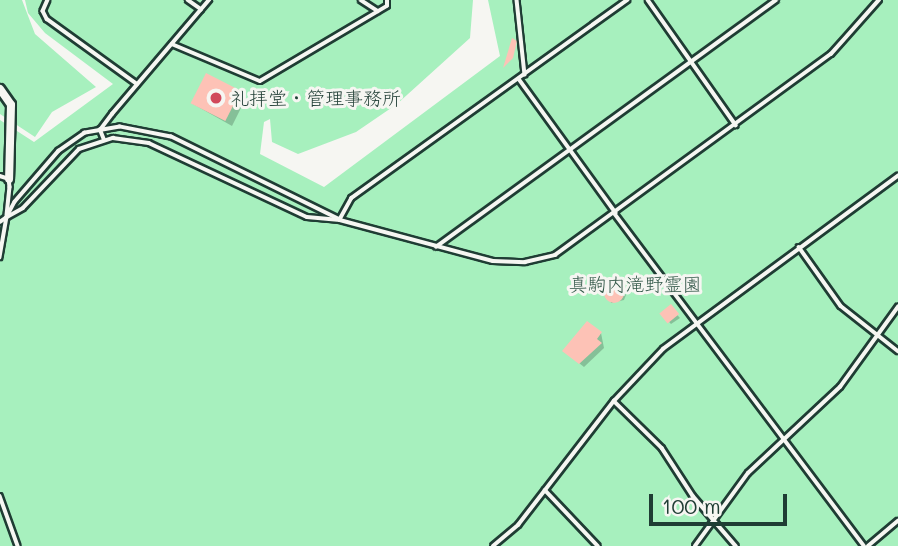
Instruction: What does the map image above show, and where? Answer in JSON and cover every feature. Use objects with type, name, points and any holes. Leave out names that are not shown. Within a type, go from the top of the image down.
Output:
[{"type":"street","points":[[0,89],[11,105],[4,178]]},
{"type":"lane","points":[[48,0],[43,11],[47,19],[137,85]]},
{"type":"lane","points":[[188,0],[201,9]]},
{"type":"lane","points":[[100,130],[208,0]]},
{"type":"lane","points":[[361,0],[378,11]]},
{"type":"lane","points":[[172,44],[260,81],[378,11],[387,0]]},
{"type":"lane","points":[[517,0],[525,75]]},
{"type":"lane","points":[[340,220],[352,198],[628,0]]},
{"type":"lane","points":[[648,0],[736,125]]},
{"type":"lane","points":[[436,247],[776,0]]},
{"type":"lane","points":[[7,217],[59,151],[73,139],[100,130],[155,131],[340,220],[493,261],[526,262],[569,248],[736,125],[831,54],[879,0]]},
{"type":"lane","points":[[519,79],[615,214],[866,546],[898,521]]},
{"type":"lane","points":[[100,130],[104,140]]},
{"type":"lane","points":[[0,222],[23,208],[79,149],[104,140],[149,144],[284,209],[307,217],[340,220]]},
{"type":"lane","points":[[492,546],[518,524],[614,401],[645,366],[696,321],[898,176]]},
{"type":"lane","points":[[0,257],[7,217],[4,178]]},
{"type":"lane","points":[[799,247],[841,306],[876,337],[898,351]]},
{"type":"lane","points":[[695,546],[748,473],[840,387],[898,307]]},
{"type":"lane","points":[[614,401],[662,448],[713,520],[736,546]]},
{"type":"lane","points":[[545,490],[598,546]]},
{"type":"lane","points":[[0,496],[18,546]]},
{"type":"green space","points":[[0,0],[22,0],[35,34],[96,87],[52,112],[35,137],[0,114]]},
{"type":"green space","name":"真駒内滝野霊園","points":[[25,0],[473,0],[470,38],[397,104],[356,132],[298,154],[272,142],[270,119],[264,122],[260,154],[324,187],[500,56],[488,0],[898,0],[898,546],[0,546],[0,120],[34,142],[113,84],[45,33],[28,13]]},
{"type":"building","points":[[512,38],[517,41],[513,58],[503,68]]},
{"type":"building","name":"礼拝堂・管理事務所","points":[[206,73],[241,91],[225,121],[191,103]]},
{"type":"building","points":[[614,283],[621,286],[624,293],[621,300],[614,303],[607,300],[604,293],[607,286]]},
{"type":"building","points":[[671,304],[679,314],[668,324],[659,313]]},
{"type":"building","points":[[587,321],[602,332],[597,339],[602,343],[579,364],[562,351]]},
{"type":"place","name":"礼拝堂・管理事務所","points":[[216,98]]}]
